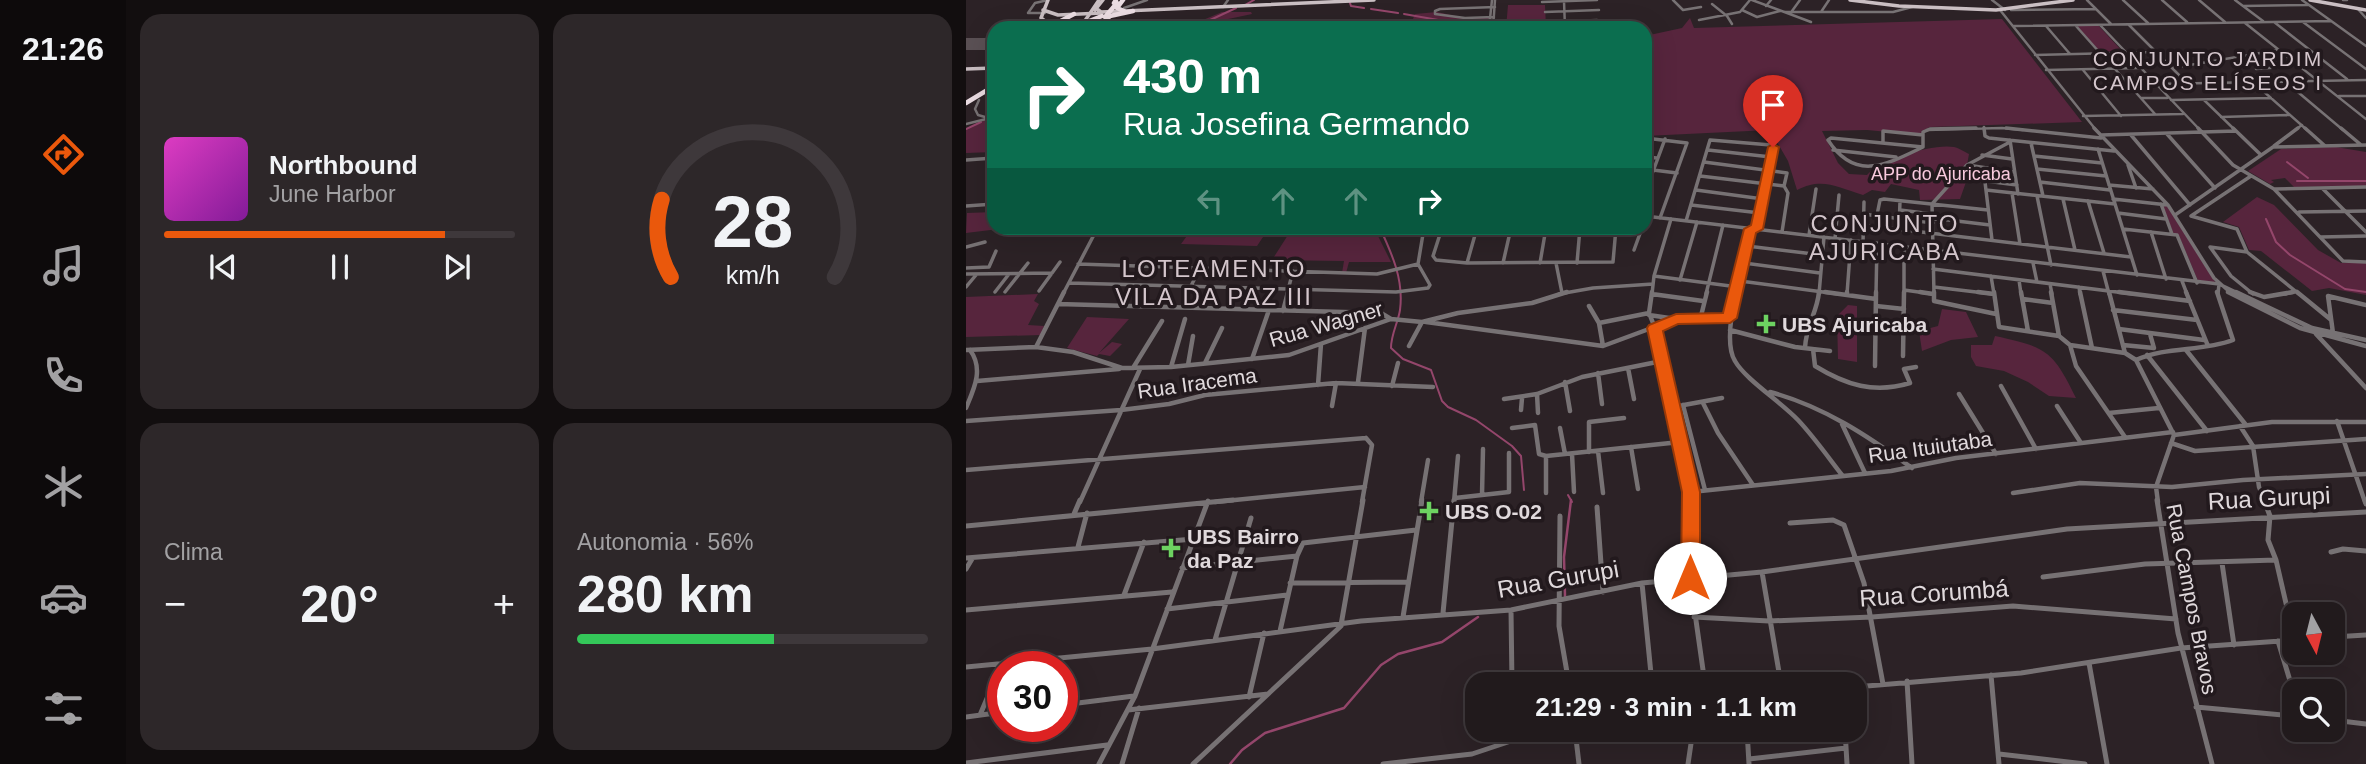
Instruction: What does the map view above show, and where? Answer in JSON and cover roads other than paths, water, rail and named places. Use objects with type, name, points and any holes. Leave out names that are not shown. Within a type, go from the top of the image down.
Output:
[{"type":"highway","points":[[1087,21],[1118,1]]},
{"type":"highway","points":[[1118,1],[1118,9],[1128,10]]},
{"type":"highway","points":[[1103,21],[1128,10]]},
{"type":"highway","points":[[1097,21],[1101,13]]},
{"type":"highway","points":[[1060,21],[1074,15]]},
{"type":"highway","points":[[966,105],[987,93]]},
{"type":"highway","points":[[966,105],[987,94]]},
{"type":"main road","points":[[1043,21],[1048,0]]},
{"type":"main road","points":[[1101,0],[1101,13]]},
{"type":"main road","points":[[1082,21],[1101,0]]},
{"type":"main road","points":[[1043,12],[1074,15],[1128,10],[1374,0]]},
{"type":"main road","points":[[1850,0],[1912,7],[2003,10],[2073,0]]},
{"type":"main road","points":[[2003,10],[2060,0]]},
{"type":"main road","points":[[2309,3],[2366,10]]},
{"type":"main road","points":[[1083,14],[1128,10]]},
{"type":"main road","points":[[966,70],[987,68]]},
{"type":"street","points":[[1043,12],[1028,13],[1035,3],[1048,0]]},
{"type":"street","points":[[1128,10],[1147,0]]},
{"type":"street","points":[[1223,7],[1228,0]]},
{"type":"street","points":[[1492,21],[1493,0]]},
{"type":"street","points":[[1542,2],[1597,0]]},
{"type":"street","points":[[1673,0],[1684,10],[1701,7]]},
{"type":"street","points":[[1699,20],[1727,16],[1742,10],[1751,0],[1811,22]]},
{"type":"street","points":[[1766,6],[1771,0]]},
{"type":"street","points":[[1792,12],[1800,0]]},
{"type":"street","points":[[1821,12],[1829,0]]},
{"type":"street","points":[[1992,0],[2003,10],[2012,26],[2082,116],[2168,205],[2219,284]]},
{"type":"street","points":[[2087,0],[2111,24]]},
{"type":"street","points":[[2123,0],[2148,24]]},
{"type":"street","points":[[2162,0],[2187,23]]},
{"type":"street","points":[[2199,0],[2226,22]]},
{"type":"street","points":[[2235,0],[2263,22]]},
{"type":"street","points":[[2302,0],[2366,46]]},
{"type":"street","points":[[2344,6],[2345,0]]},
{"type":"street","points":[[1564,1],[1565,21]]},
{"type":"street","points":[[1851,11],[1857,1]]},
{"type":"street","points":[[2039,3],[2045,10]]},
{"type":"street","points":[[2243,6],[2309,3]]},
{"type":"street","points":[[1712,4],[1727,16],[1732,24]]},
{"type":"street","points":[[1881,12],[1883,5]]},
{"type":"street","points":[[1492,17],[1465,18],[1434,13],[1440,9],[1493,7]]},
{"type":"street","points":[[1742,10],[1755,17],[1782,11],[1881,12],[1912,7]]},
{"type":"street","points":[[2355,8],[2366,18]]},
{"type":"street","points":[[2011,10],[2096,9]]},
{"type":"street","points":[[1545,12],[1599,10]]},
{"type":"street","points":[[1581,21],[1597,20]]},
{"type":"street","points":[[2303,21],[2366,69]]},
{"type":"street","points":[[2012,26],[2331,21]]},
{"type":"street","points":[[2245,22],[2366,119]]},
{"type":"street","points":[[2273,22],[2349,80]]},
{"type":"street","points":[[2129,24],[2188,83]]},
{"type":"street","points":[[2075,25],[2100,53]]},
{"type":"street","points":[[2100,25],[2239,170],[2274,189],[2346,262],[2366,262]]},
{"type":"street","points":[[2045,26],[2070,54]]},
{"type":"street","points":[[2172,68],[2280,51]]},
{"type":"street","points":[[2256,69],[2281,68],[2266,54],[2280,51]]},
{"type":"street","points":[[2035,55],[2157,52]]},
{"type":"street","points":[[2114,68],[2156,115]]},
{"type":"street","points":[[2046,70],[2140,68]]},
{"type":"street","points":[[2082,69],[2121,116]]},
{"type":"street","points":[[2240,79],[2265,78],[2272,82]]},
{"type":"street","points":[[2155,84],[2366,80]]},
{"type":"street","points":[[2253,82],[2325,146]]},
{"type":"street","points":[[2286,82],[2360,145]]},
{"type":"street","points":[[2337,96],[2366,96]]},
{"type":"street","points":[[2141,98],[2271,98]]},
{"type":"street","points":[[966,123],[976,112],[979,100]]},
{"type":"street","points":[[2204,100],[2261,155]]},
{"type":"street","points":[[976,112],[981,118]]},
{"type":"street","points":[[2082,116],[2184,114]]},
{"type":"street","points":[[2359,114],[2366,114]]},
{"type":"street","points":[[2221,117],[2290,115]]},
{"type":"street","points":[[966,123],[987,118]]},
{"type":"street","points":[[2175,215],[2302,125]]},
{"type":"street","points":[[1923,147],[1923,132],[1930,129],[1984,127],[2101,136],[2236,131]]},
{"type":"street","points":[[1984,127],[1987,137],[2115,151]]},
{"type":"street","points":[[1883,143],[1882,132],[1885,131],[1923,135]]},
{"type":"street","points":[[2166,133],[2215,188]]},
{"type":"street","points":[[2131,134],[2190,205]]},
{"type":"street","points":[[1652,138],[1687,143],[1660,218]]},
{"type":"street","points":[[1831,138],[1923,147],[1874,167],[1856,166],[1839,159],[1828,140],[1831,138]]},
{"type":"street","points":[[1652,175],[1665,139]]},
{"type":"street","points":[[1686,221],[1710,140],[1771,145],[1760,213],[1747,246],[1730,318],[1731,354],[1745,374],[1769,392],[1820,445],[1842,475]]},
{"type":"street","points":[[1996,314],[1934,301],[1932,204],[1967,165],[2010,141]]},
{"type":"street","points":[[2010,141],[2018,194]]},
{"type":"street","points":[[2031,143],[2043,196]]},
{"type":"street","points":[[2273,147],[2366,145]]},
{"type":"street","points":[[2098,149],[2137,275]]},
{"type":"street","points":[[1708,150],[1771,157]]},
{"type":"street","points":[[1833,150],[1897,158]]},
{"type":"street","points":[[1982,155],[2012,159]]},
{"type":"street","points":[[2034,156],[2102,163]]},
{"type":"street","points":[[966,159],[987,157]]},
{"type":"street","points":[[1652,158],[1657,158]]},
{"type":"street","points":[[1704,162],[1788,174],[1784,186]]},
{"type":"street","points":[[2127,164],[2136,188]]},
{"type":"street","points":[[1967,165],[2014,172]]},
{"type":"street","points":[[1979,168],[1969,178],[2017,185]]},
{"type":"street","points":[[2037,169],[2106,177]]},
{"type":"street","points":[[1654,170],[1677,173]]},
{"type":"street","points":[[1700,176],[1784,186],[1788,192],[1782,232]]},
{"type":"street","points":[[2251,176],[2190,215],[2238,229],[2247,252],[2330,319]]},
{"type":"street","points":[[1985,181],[1992,240]]},
{"type":"street","points":[[2040,182],[2154,189]]},
{"type":"street","points":[[2274,189],[2366,187]]},
{"type":"street","points":[[2321,188],[2366,234]]},
{"type":"street","points":[[1808,235],[1816,189]]},
{"type":"street","points":[[2146,189],[2152,203]]},
{"type":"street","points":[[1986,190],[2063,199],[2168,205]]},
{"type":"street","points":[[1696,191],[1763,199]]},
{"type":"street","points":[[2012,193],[2020,244]]},
{"type":"street","points":[[1835,239],[1839,195]]},
{"type":"street","points":[[2037,196],[2051,265]]},
{"type":"street","points":[[2063,199],[2075,250]]},
{"type":"street","points":[[1877,215],[1880,200],[1989,210]]},
{"type":"street","points":[[1899,230],[1900,201]]},
{"type":"street","points":[[2088,201],[2104,253]]},
{"type":"street","points":[[1863,242],[1864,202]]},
{"type":"street","points":[[966,206],[987,204]]},
{"type":"street","points":[[2161,204],[2197,283]]},
{"type":"street","points":[[1691,205],[1760,213]]},
{"type":"street","points":[[1900,210],[1932,218]]},
{"type":"street","points":[[2298,212],[2366,211]]},
{"type":"street","points":[[2118,213],[2166,219]]},
{"type":"street","points":[[1863,214],[1990,225]]},
{"type":"street","points":[[1652,217],[2219,284],[2313,330],[2366,346]]},
{"type":"street","points":[[1671,219],[1654,276],[1649,314],[1655,328],[1691,492],[1690,578],[1702,672]]},
{"type":"street","points":[[1680,280],[1697,222]]},
{"type":"street","points":[[1699,320],[1723,225]]},
{"type":"street","points":[[1863,225],[2132,257]]},
{"type":"street","points":[[2123,229],[2176,237],[2188,235]]},
{"type":"street","points":[[2151,232],[2166,279]]},
{"type":"street","points":[[2321,237],[2366,234]]},
{"type":"street","points":[[1036,346],[1094,235]]},
{"type":"street","points":[[1069,283],[1396,292],[1428,288],[1430,285],[1419,264],[1423,235]]},
{"type":"street","points":[[1440,235],[1433,256],[1436,260],[1467,263],[1614,261],[1616,235]]},
{"type":"street","points":[[1467,263],[1474,235]]},
{"type":"street","points":[[1503,263],[1509,235]]},
{"type":"street","points":[[1540,263],[1545,235]]},
{"type":"street","points":[[1577,263],[1579,235]]},
{"type":"street","points":[[1634,250],[1639,235]]},
{"type":"street","points":[[1805,348],[1806,330],[1818,304],[1824,237]]},
{"type":"street","points":[[1846,295],[1851,240]]},
{"type":"street","points":[[966,247],[985,242]]},
{"type":"street","points":[[1875,366],[1877,243]]},
{"type":"street","points":[[1747,246],[1822,255]]},
{"type":"street","points":[[1903,356],[1904,247]]},
{"type":"street","points":[[2247,252],[2210,247],[2218,263],[2256,296],[2267,298],[2294,292]]},
{"type":"street","points":[[966,268],[989,267],[996,251]]},
{"type":"street","points":[[1039,291],[1060,262]]},
{"type":"street","points":[[1005,292],[1028,263]]},
{"type":"street","points":[[1556,263],[1563,293]]},
{"type":"street","points":[[1744,263],[1820,273]]},
{"type":"street","points":[[2034,263],[2037,282]]},
{"type":"street","points":[[1078,264],[1393,272],[1419,264]]},
{"type":"street","points":[[1191,286],[1200,268]]},
{"type":"street","points":[[1933,269],[2190,301]]},
{"type":"street","points":[[1283,311],[1293,271]]},
{"type":"street","points":[[2103,271],[2125,353]]},
{"type":"street","points":[[966,274],[1052,273]]},
{"type":"street","points":[[966,287],[977,274]]},
{"type":"street","points":[[995,292],[1009,274]]},
{"type":"street","points":[[1654,276],[1876,299]]},
{"type":"street","points":[[1991,276],[2000,328],[2059,336],[2070,345],[2125,353],[2136,360]]},
{"type":"street","points":[[2019,280],[2028,331]]},
{"type":"street","points":[[2182,281],[2208,346]]},
{"type":"street","name":"Rua Wagner","points":[[968,350],[1036,346],[1073,352],[1122,368],[1171,367],[1289,355],[1393,319],[1422,322],[1458,313],[1532,303],[1563,293],[1593,288],[1653,284]]},
{"type":"street","points":[[2050,284],[2059,336]]},
{"type":"street","points":[[2136,360],[2147,355],[2227,343],[2234,338],[2216,291],[2219,284]]},
{"type":"street","points":[[1934,287],[1994,294]]},
{"type":"street","points":[[2079,287],[2092,348]]},
{"type":"street","points":[[1904,290],[1933,294]]},
{"type":"street","points":[[1652,294],[1703,301]]},
{"type":"street","points":[[2333,335],[2327,300],[2330,296],[2366,305]]},
{"type":"street","points":[[2023,299],[2053,303]]},
{"type":"street","points":[[1058,304],[1381,313],[1393,319]]},
{"type":"street","points":[[1589,306],[1599,323],[1603,346]]},
{"type":"street","points":[[1876,306],[1904,309]]},
{"type":"street","points":[[1252,359],[1269,310]]},
{"type":"street","points":[[2113,310],[2197,320]]},
{"type":"street","points":[[1599,323],[1649,314],[1676,319],[1730,318]]},
{"type":"street","points":[[1171,367],[1185,319]]},
{"type":"street","points":[[1409,346],[1422,322],[1603,346],[1676,319]]},
{"type":"street","points":[[1133,369],[1161,321]]},
{"type":"street","points":[[1205,363],[1222,327]]},
{"type":"street","points":[[1358,382],[1365,328]]},
{"type":"street","points":[[2119,329],[2204,340]]},
{"type":"street","points":[[1730,330],[1805,348],[1830,351]]},
{"type":"street","points":[[2313,330],[2366,388]]},
{"type":"street","points":[[2123,345],[2152,349],[2154,346],[2150,334]]},
{"type":"street","points":[[2333,335],[2366,340]]},
{"type":"street","points":[[1188,365],[1193,336]]},
{"type":"street","points":[[1318,385],[1321,344]]},
{"type":"street","points":[[2070,345],[2077,366],[2125,437]]},
{"type":"street","points":[[1813,349],[1815,366],[1868,390],[1884,390],[1910,383],[1904,369],[1916,367]]},
{"type":"street","points":[[2186,349],[2243,425],[2253,446],[2258,480],[2270,516],[2268,540],[2276,560],[2286,602]]},
{"type":"street","points":[[966,408],[977,381],[977,359],[968,350]]},
{"type":"street","points":[[2147,355],[2207,431]]},
{"type":"street","points":[[2136,360],[2137,369],[2173,434]]},
{"type":"street","points":[[1504,399],[1522,398],[1598,373],[1662,361]]},
{"type":"street","points":[[1392,386],[1398,363]]},
{"type":"street","points":[[977,381],[1122,368]]},
{"type":"street","points":[[1628,368],[1634,399]]},
{"type":"street","points":[[1073,514],[1140,369]]},
{"type":"street","points":[[1598,373],[1602,404]]},
{"type":"street","points":[[1564,382],[1570,411]]},
{"type":"street","points":[[1332,406],[1336,383]]},
{"type":"street","name":"Rua Iracema","points":[[966,421],[1121,410],[1169,404],[1205,395],[1336,383],[1433,387]]},
{"type":"street","points":[[2001,386],[2036,449]]},
{"type":"street","points":[[1769,392],[1786,396],[1861,432],[1912,468]]},
{"type":"street","points":[[1536,394],[1538,413]]},
{"type":"street","points":[[1959,394],[1996,454]]},
{"type":"street","points":[[1521,410],[1522,398]]},
{"type":"street","points":[[1672,407],[1721,398]]},
{"type":"street","points":[[1703,402],[1718,433],[1754,486]]},
{"type":"street","points":[[1683,405],[1705,490]]},
{"type":"street","points":[[2057,406],[2081,443]]},
{"type":"street","points":[[2109,413],[2159,408]]},
{"type":"street","points":[[1589,452],[1589,422],[1624,418]]},
{"type":"street","points":[[2337,421],[2366,504]]},
{"type":"street","name":"Rua Ituiutaba","points":[[1691,492],[1912,468],[2125,437],[2207,431],[2243,425],[2366,422]]},
{"type":"street","points":[[1842,423],[1865,473]]},
{"type":"street","points":[[1512,428],[1535,425],[1539,454],[1546,456],[1680,442]]},
{"type":"street","points":[[1560,429],[1565,454]]},
{"type":"street","name":"Rua Campos Bravos","points":[[2173,434],[2156,487],[2160,523],[2181,648],[2212,764]]},
{"type":"street","points":[[966,470],[1367,436],[1372,445],[1342,625],[1193,764]]},
{"type":"street","points":[[2171,443],[2195,452],[2366,439]]},
{"type":"street","points":[[1631,447],[1638,489]]},
{"type":"street","points":[[1482,495],[1483,449]]},
{"type":"street","points":[[1598,451],[1603,493]]},
{"type":"street","points":[[1455,498],[1510,490],[1509,453]]},
{"type":"street","points":[[1572,454],[1574,492]]},
{"type":"street","points":[[1443,614],[1458,456]]},
{"type":"street","points":[[1546,456],[1546,493]]},
{"type":"street","points":[[1403,617],[1428,460]]},
{"type":"street","points":[[2013,493],[2080,483],[2156,487],[2366,474]]},
{"type":"street","points":[[966,526],[1365,487]]},
{"type":"street","points":[[1099,764],[1135,696],[1208,501]]},
{"type":"street","points":[[1597,507],[1603,592]]},
{"type":"street","name":"Rua Gurupi","points":[[1078,656],[1403,617],[1511,610],[1642,583],[1762,572],[2067,529],[2366,512]]},
{"type":"street","points":[[1078,547],[1087,513]]},
{"type":"street","points":[[1560,516],[1559,626],[1567,672]]},
{"type":"street","points":[[1214,640],[1251,518]]},
{"type":"street","points":[[1790,523],[1833,520],[1841,523],[1856,558],[1872,617],[1883,684]]},
{"type":"street","points":[[1280,631],[1297,556],[1307,542],[1416,530]]},
{"type":"street","points":[[966,569],[969,558],[1194,538]]},
{"type":"street","points":[[1124,595],[1144,542]]},
{"type":"street","points":[[2331,552],[2366,551]]},
{"type":"street","points":[[1182,568],[1297,556]]},
{"type":"street","points":[[2043,577],[2166,563],[2222,564],[2276,560]]},
{"type":"street","points":[[2222,564],[2234,645]]},
{"type":"street","points":[[1762,572],[1779,672]]},
{"type":"street","points":[[1290,583],[1408,582]]},
{"type":"street","points":[[1642,583],[1652,672]]},
{"type":"street","points":[[966,610],[1172,592]]},
{"type":"street","points":[[1167,609],[1287,595]]},
{"type":"street","name":"Rua Corumbá","points":[[1694,617],[1769,621],[1872,617],[2013,606],[2176,619]]},
{"type":"street","points":[[1511,610],[1512,672]]},
{"type":"street","points":[[1249,697],[1264,633]]},
{"type":"street","points":[[2345,636],[2366,635]]},
{"type":"street","points":[[1867,686],[1991,676],[2181,648],[2282,640]]},
{"type":"street","points":[[2278,641],[2289,679]]},
{"type":"street","points":[[2089,663],[2107,764]]},
{"type":"street","name":"Rua Gurupi","points":[[966,667],[987,665]]},
{"type":"street","points":[[1991,676],[1999,764]]},
{"type":"street","points":[[1907,681],[1912,764]]},
{"type":"street","points":[[1128,709],[1269,694]]},
{"type":"street","points":[[1078,703],[1135,696]]},
{"type":"street","points":[[980,715],[987,698]]},
{"type":"street","points":[[2196,707],[2282,715]]},
{"type":"street","points":[[1122,764],[1139,708]]},
{"type":"street","points":[[966,717],[987,714]]},
{"type":"street","points":[[2345,721],[2366,724]]},
{"type":"street","points":[[1383,764],[1472,754],[1508,742]]},
{"type":"street","points":[[1575,742],[1579,764]]},
{"type":"street","points":[[1688,764],[1691,742]]},
{"type":"street","points":[[1748,742],[1749,762],[1846,748]]},
{"type":"street","points":[[1846,742],[1847,764]]},
{"type":"street","points":[[966,763],[1108,745]]},
{"type":"street","points":[[1999,754],[2085,764]]},
{"type":"waterway","points":[[1245,5],[1254,0]]},
{"type":"waterway","points":[[1350,3],[1351,6],[1364,8]]},
{"type":"waterway","points":[[1208,21],[1236,8]]},
{"type":"waterway","points":[[1371,9],[1398,13]]},
{"type":"waterway","points":[[1404,14],[1444,21]]},
{"type":"waterway","points":[[966,129],[981,122]]},
{"type":"waterway","points":[[2287,162],[2308,178]]},
{"type":"waterway","points":[[2297,181],[2366,181]]},
{"type":"waterway","points":[[2266,219],[2276,242],[2290,255],[2345,289],[2366,292]]},
{"type":"waterway","points":[[1383,235],[1399,278],[1401,299],[1391,348],[1403,359],[1431,370],[1442,401],[1448,407],[1476,420],[1512,446],[1521,456],[1524,490]]},
{"type":"waterway","points":[[1568,495],[1571,500]]},
{"type":"waterway","points":[[1565,596],[1564,557],[1571,500]]},
{"type":"waterway","points":[[1230,764],[1242,750],[1265,733],[1344,708],[1381,665],[1398,654],[1442,642],[1478,617]]},
{"type":"place","name":"UBS Ajuricaba","points":[[1766,324]]},
{"type":"place","name":"UBS O-02","points":[[1429,511]]},
{"type":"place","name":"UBS Bairro da Paz","points":[[1171,548]]},
{"type":"district","name":"CONJUNTO JARDIM CAMPOS ELÍSEOS I","points":[[2208,70]]},
{"type":"district","name":"CONJUNTO AJURICABA","points":[[1885,237]]},
{"type":"district","name":"LOTEAMENTO VILA DA PAZ III","points":[[1214,282]]},
{"type":"park label","name":"APP do Ajuricaba","points":[[1941,174]]}]
